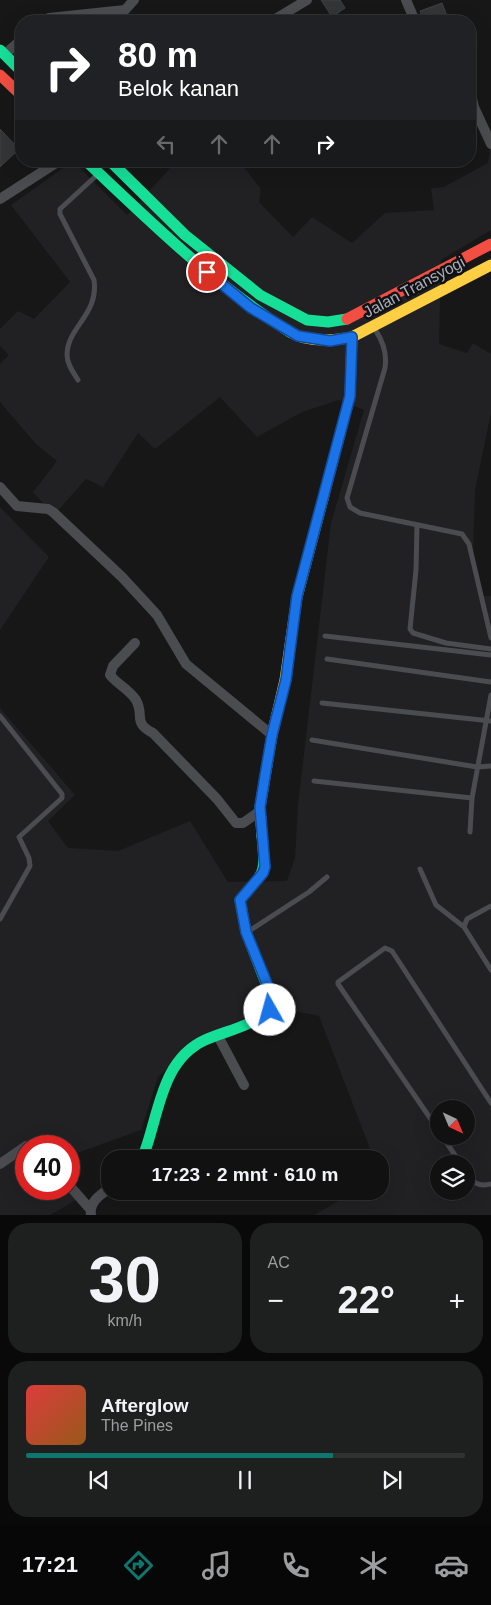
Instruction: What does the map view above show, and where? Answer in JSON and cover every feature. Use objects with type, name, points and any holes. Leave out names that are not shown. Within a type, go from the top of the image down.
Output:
[{"type":"main road","points":[[2,52],[15,65]]},
{"type":"main road","points":[[0,75],[15,89]]},
{"type":"main road","name":"Jalan Transyogi","points":[[92,167],[178,248],[251,308],[298,336],[330,341],[352,337],[373,328],[491,265]]},
{"type":"main road","name":"Jalan Transyogi","points":[[116,167],[185,235],[260,295],[307,320],[328,322],[351,318],[491,244]]},
{"type":"main road","points":[[145,1150],[167,1084],[177,1062],[193,1046],[255,1022],[270,1010],[270,991],[246,932],[240,897],[263,873],[265,867],[260,811],[272,735],[286,680],[297,596],[350,396],[352,337]]},
{"type":"street","points":[[78,15],[125,10],[134,0]]},
{"type":"street","points":[[282,15],[307,0]]},
{"type":"street","points":[[406,0],[412,15]]},
{"type":"street","points":[[2,52],[15,44]]},
{"type":"street","points":[[476,112],[491,144]]},
{"type":"street","points":[[0,199],[50,167]]},
{"type":"street","points":[[0,487],[17,506],[48,509],[53,512],[122,577],[158,615],[186,664],[272,735]]},
{"type":"street","points":[[134,643],[113,666],[110,675],[135,698],[139,709],[139,721],[142,726],[153,733],[216,799],[236,823],[242,824],[260,811]]},
{"type":"street","points":[[218,1036],[244,1085]]},
{"type":"street","points":[[0,1164],[15,1154]]},
{"type":"street","points":[[91,1212],[94,1200],[101,1195]]},
{"type":"street","points":[[80,1198],[91,1212]]},
{"type":"lane","points":[[78,380],[70,366],[68,349],[94,302],[96,292],[94,280],[60,214],[60,209],[99,174]]},
{"type":"lane","points":[[373,328],[383,346],[386,358],[385,368],[346,498],[350,507],[360,513],[459,533],[467,540],[491,638]]},
{"type":"lane","points":[[417,526],[416,570],[410,629],[413,633],[446,643],[491,649]]},
{"type":"lane","points":[[325,636],[491,655]]},
{"type":"lane","points":[[327,659],[491,682]]},
{"type":"lane","points":[[470,832],[472,798],[477,767],[489,722],[491,695]]},
{"type":"lane","points":[[322,703],[489,722]]},
{"type":"lane","points":[[0,716],[62,794],[62,798],[19,837],[29,858],[30,866],[0,919]]},
{"type":"lane","points":[[312,740],[477,767],[491,766]]},
{"type":"lane","points":[[314,780],[472,798]]},
{"type":"lane","points":[[420,869],[436,905],[464,927],[491,970]]},
{"type":"lane","points":[[246,932],[302,897],[328,877]]},
{"type":"lane","points":[[464,927],[467,919],[491,906]]},
{"type":"lane","points":[[430,1118],[338,984],[338,982],[385,948],[392,951],[491,1103]]},
{"type":"lane","points":[[475,1184],[480,1186],[491,1184]]},
{"type":"shaded area","points":[[491,140],[491,230],[441,260],[439,344],[467,353],[473,343],[491,354],[491,413],[475,490],[473,555],[479,596],[491,596],[491,1215],[314,1215],[340,1200],[389,1200],[389,1150],[371,1150],[319,1016],[281,1008],[233,1037],[188,1050],[158,1077],[141,1130],[80,1152],[80,1135],[15,1135],[15,1200],[76,1200],[50,1215],[0,1215],[0,708],[75,795],[48,821],[68,848],[118,851],[190,821],[228,882],[287,881],[295,858],[298,805],[331,523],[364,410],[339,400],[302,412],[257,437],[220,397],[155,449],[138,433],[103,487],[86,479],[54,515],[33,492],[57,461],[36,444],[0,402],[0,364],[9,355],[0,346],[0,329],[18,311],[34,319],[70,282],[11,205],[65,167],[79,167],[127,215],[171,167],[244,167],[261,189],[259,202],[293,237],[312,217],[352,243],[385,213],[434,210],[431,188],[444,187],[488,163]]},
{"type":"shaded area","points":[[0,507],[49,557],[0,630]]},
{"type":"building","points":[[321,0],[340,0],[345,8],[335,15],[331,15]]},
{"type":"building","points":[[442,3],[447,15],[422,15],[420,11]]},
{"type":"building","points":[[0,129],[15,145],[15,153],[0,167]]},
{"type":"traffic: fast","points":[[0,50],[15,65]]},
{"type":"traffic: fast","points":[[92,167],[159,230],[209,273],[262,314],[290,332]]},
{"type":"traffic: fast","points":[[116,167],[185,235],[260,295],[307,320],[328,322],[347,319]]},
{"type":"traffic: fast","points":[[145,1150],[163,1092],[169,1076],[178,1062],[190,1050],[205,1040],[247,1024],[270,1009],[269,991],[246,932],[240,900],[262,872],[264,858],[262,836]]},
{"type":"traffic: slow","points":[[290,332],[304,338],[320,340],[352,337],[491,265]]},
{"type":"traffic: slow","points":[[262,836],[260,807],[272,735],[285,680],[297,597],[324,495]]},
{"type":"traffic: jam","points":[[0,75],[15,89]]},
{"type":"traffic: jam","points":[[347,319],[491,244]]},
{"type":"traffic: jam","points":[[324,495],[350,396],[352,337]]},
{"type":"route","points":[[207,272],[251,308],[298,336],[330,341],[352,337],[350,396],[297,596],[286,680],[272,735],[265,776],[260,807],[266,860],[265,867],[263,873],[240,897],[246,932],[270,991],[270,1010]]}]
